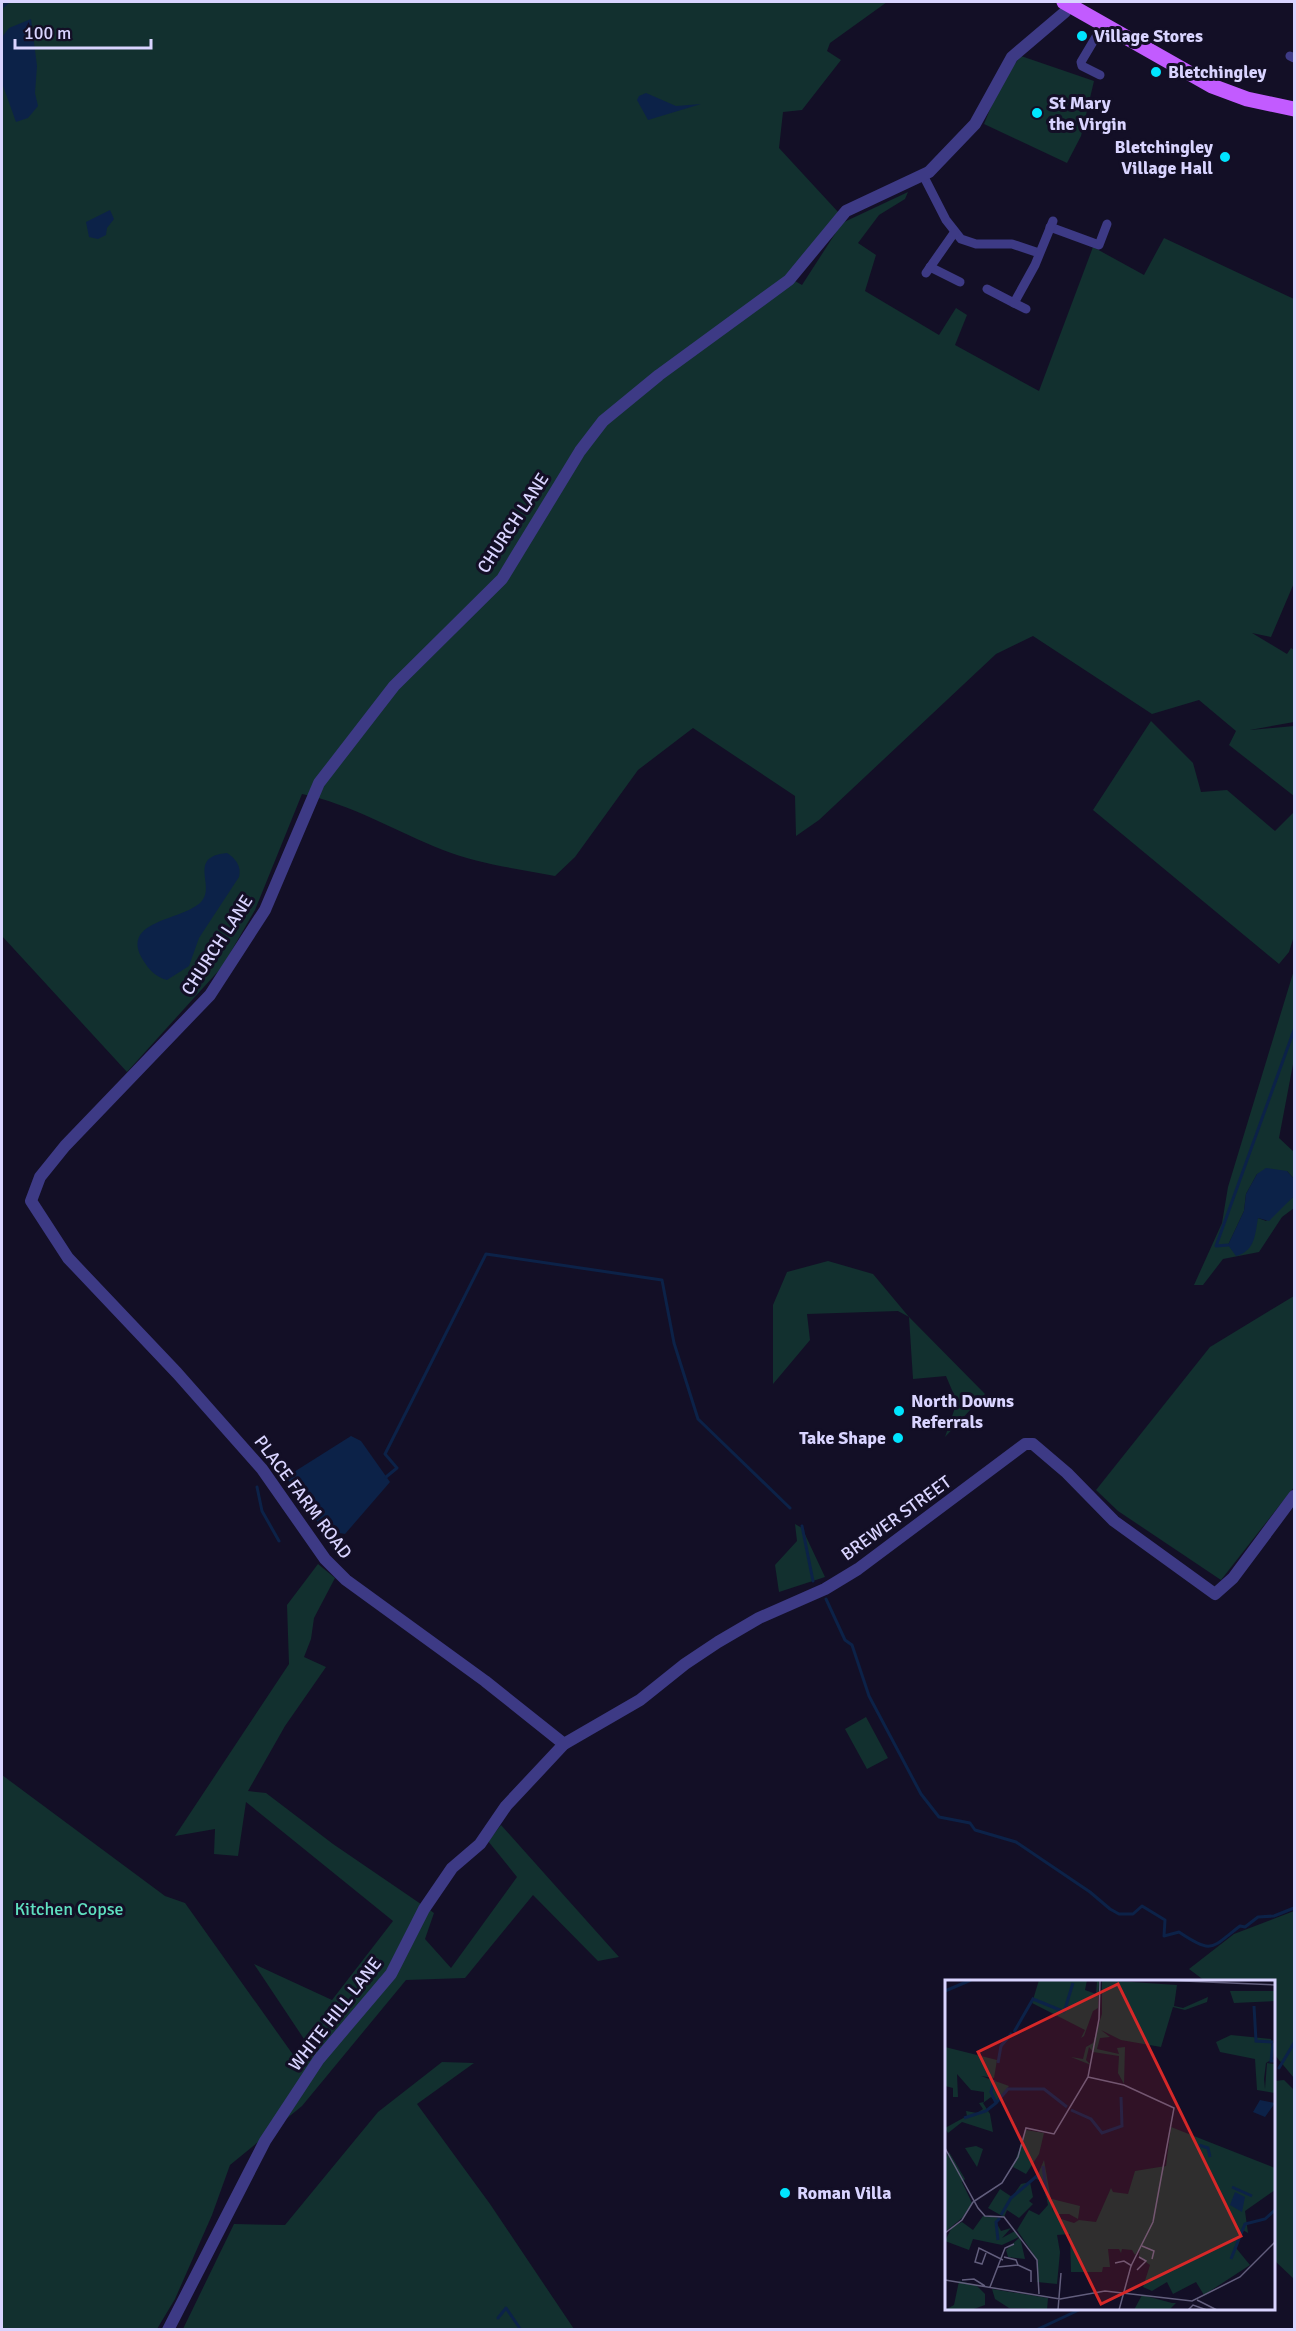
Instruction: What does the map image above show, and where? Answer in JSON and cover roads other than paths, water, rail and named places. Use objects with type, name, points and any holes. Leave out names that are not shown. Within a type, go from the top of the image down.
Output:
[{"type":"main road","points":[[1067,3],[1212,86],[1247,99],[1294,109]]},
{"type":"street","name":"CHURCH LANE","points":[[31,1201],[40,1177],[65,1146],[210,995],[264,910],[319,783],[394,686],[502,579],[580,450],[603,421],[659,375],[789,280],[846,211],[924,177],[975,124],[1012,57],[1067,3]]},
{"type":"street","points":[[1100,75],[1082,66],[1081,62],[1103,25]]},
{"type":"street","points":[[924,177],[954,233],[961,238],[976,244],[1002,242],[1039,253]]},
{"type":"street","points":[[1014,303],[1052,224],[1099,245],[1107,224]]},
{"type":"street","points":[[954,233],[928,270],[960,282]]},
{"type":"street","points":[[987,289],[1026,309]]},
{"type":"street","name":"PLACE FARM ROAD","points":[[31,1201],[68,1258],[177,1373],[262,1468],[325,1560],[346,1580],[485,1681],[564,1744]]},
{"type":"street","name":"BREWER STREET","points":[[564,1744],[640,1700],[685,1664],[718,1642],[759,1618],[825,1589],[858,1569],[1025,1444],[1033,1444],[1067,1473],[1114,1521],[1215,1594],[1224,1588],[1294,1496]]},
{"type":"street","name":"WHITE HILL LANE","points":[[168,2330],[265,2141],[319,2059],[391,1974],[424,1909],[452,1868],[480,1844],[506,1806],[564,1744]]},
{"type":"water","points":[[31,19],[37,66],[35,93],[38,106],[28,118],[16,122],[2,83],[2,37],[9,28]]},
{"type":"water","points":[[646,93],[676,106],[701,104],[648,120],[637,100],[639,96]]},
{"type":"water","points":[[110,210],[114,219],[107,228],[106,235],[98,239],[89,237],[86,222]]},
{"type":"water","points":[[227,853],[233,857],[240,869],[239,877],[199,938],[189,966],[167,980],[159,977],[143,960],[138,947],[139,937],[156,923],[201,902],[205,895],[205,866],[208,860]]},
{"type":"water","points":[[1266,1168],[1287,1171],[1294,1179],[1294,1196],[1269,1221],[1258,1218],[1251,1246],[1236,1256],[1228,1245],[1244,1211],[1246,1194],[1257,1174]]},
{"type":"water","points":[[351,1436],[361,1441],[390,1482],[345,1534],[323,1530],[286,1477]]},
{"type":"waterway","points":[[2,7],[8,2]]},
{"type":"waterway","points":[[1228,1245],[1216,1246],[1294,1030]]},
{"type":"waterway","points":[[386,1477],[397,1468],[385,1454],[486,1254],[662,1280],[674,1343],[698,1419],[790,1508]]},
{"type":"waterway","points":[[257,1487],[262,1511],[279,1541]]},
{"type":"waterway","points":[[802,1526],[813,1581]]},
{"type":"waterway","points":[[826,1599],[845,1640],[852,1645],[869,1696],[921,1794],[939,1817],[970,1823],[975,1830],[1016,1842],[1119,1914],[1133,1914],[1142,1906],[1165,1920],[1164,1936],[1179,1932],[1199,1944],[1211,1946],[1258,1917],[1274,1916],[1294,1908]]},
{"type":"waterway","points":[[1279,2068],[1294,2043]]},
{"type":"waterway","points":[[498,2318],[506,2308],[521,2330]]},
{"type":"waterway","points":[[1036,2330],[1079,2310]]},
{"type":"place","name":"Village Stores","points":[[1082,36]]},
{"type":"place","name":"Bletchingley","points":[[1156,72]]},
{"type":"place","name":"St Mary the Virgin","points":[[1037,113]]},
{"type":"place","name":"Bletchingley Village Hall","points":[[1225,157]]},
{"type":"place","name":"North Downs Referrals","points":[[899,1411]]},
{"type":"place","name":"Take Shape","points":[[898,1438]]},
{"type":"place","name":"Roman Villa","points":[[785,2193]]},
{"type":"park label","name":"Kitchen Copse","points":[[69,1909]]}]
